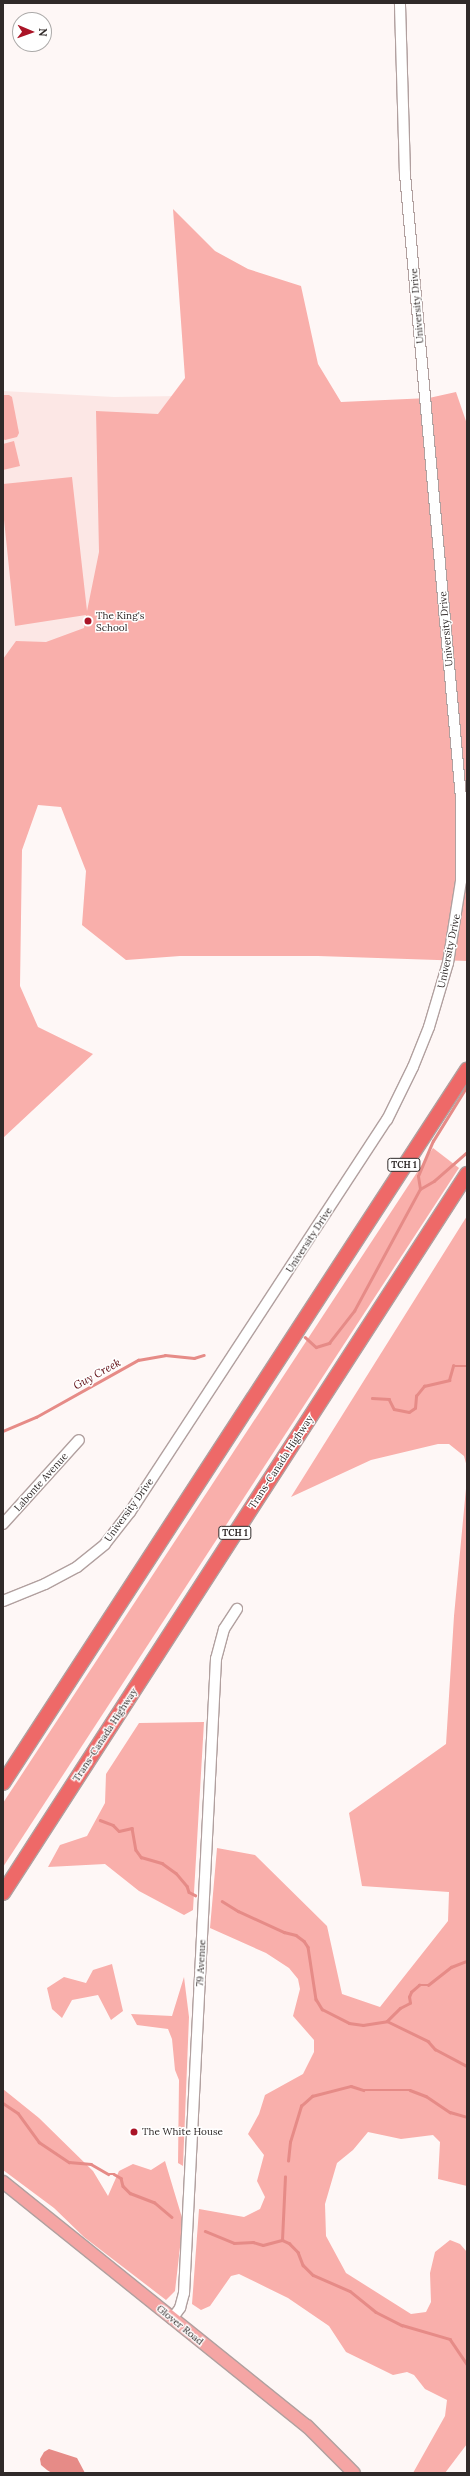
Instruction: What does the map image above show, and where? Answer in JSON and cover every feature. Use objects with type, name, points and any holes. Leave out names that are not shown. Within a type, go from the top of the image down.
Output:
[{"type":"highway","name":"TCH 1","points":[[3,1783],[467,1070]]},
{"type":"highway","name":"Trans-Canada Highway","points":[[3,1892],[467,1174]]},
{"type":"main road","name":"Glover Road","points":[[3,2182],[307,2426],[354,2473]]},
{"type":"street","name":"University Drive","points":[[3,1601],[45,1584],[77,1567],[105,1544],[130,1512],[387,1120],[410,1073],[429,1027],[448,963],[461,880],[461,798],[405,174],[400,3]]},
{"type":"street","name":"Labonte Avenue","points":[[3,1524],[79,1440]]},
{"type":"street","name":"79 Avenue","points":[[172,2318],[180,2308],[184,2293],[216,1659],[224,1629],[237,1609]]},
{"type":"shaded area","points":[[173,209],[215,251],[248,269],[301,286],[318,364],[341,402],[429,398],[456,392],[467,424],[467,961],[318,956],[180,956],[126,960],[82,925],[86,871],[61,807],[38,805],[22,850],[20,986],[38,1027],[93,1054],[3,1138],[3,659],[16,641],[46,642],[84,628],[86,615],[15,626],[3,510],[3,484],[72,477],[87,611],[99,552],[96,411],[158,414],[185,378]]},
{"type":"shaded area","name":"The King's School","points":[[3,391],[114,397],[178,396],[180,554],[3,745]]},
{"type":"shaded area","points":[[3,395],[9,395],[12,397],[19,433],[17,437],[5,440],[3,439]]},
{"type":"shaded area","points":[[14,441],[20,466],[3,470],[3,444]]},
{"type":"shaded area","points":[[433,1148],[459,1168],[3,1867],[3,1803]]},
{"type":"shaded area","points":[[467,1216],[467,1467],[464,1456],[449,1444],[438,1444],[371,1460],[291,1497]]},
{"type":"shaded area","points":[[467,1478],[467,2186],[438,2179],[440,2142],[433,2135],[401,2139],[368,2132],[353,2150],[337,2163],[325,2204],[326,2236],[346,2273],[411,2314],[426,2312],[431,2302],[430,2273],[435,2252],[450,2240],[460,2244],[467,2252],[467,2444],[445,2473],[413,2473],[445,2416],[447,2400],[425,2389],[414,2375],[407,2372],[393,2375],[346,2352],[329,2326],[288,2298],[239,2274],[231,2276],[210,2306],[201,2310],[192,2304],[199,2209],[244,2217],[260,2209],[265,2197],[257,2181],[264,2155],[248,2134],[259,2114],[265,2095],[303,2074],[314,2052],[314,2040],[293,2016],[300,1989],[298,1979],[289,1968],[266,1953],[210,1928],[217,1848],[255,1855],[327,1926],[342,1994],[380,2007],[448,1921],[449,1892],[362,1886],[349,1813],[446,1744],[454,1616]]},
{"type":"shaded area","points":[[204,1722],[193,1910],[184,1915],[139,1891],[105,1864],[48,1867],[60,1845],[87,1836],[105,1803],[106,1774],[139,1723]]},
{"type":"shaded area","points":[[112,1964],[123,2011],[111,2020],[98,1995],[72,2000],[62,2018],[52,2009],[47,1988],[64,1977],[86,1983],[93,1970]]},
{"type":"shaded area","points":[[184,1977],[189,2017],[183,2166],[178,2163],[179,2080],[175,2070],[172,2039],[168,2029],[137,2025],[131,2014],[172,2016]]},
{"type":"shaded area","points":[[3,2089],[39,2118],[93,2171],[108,2196],[119,2171],[133,2164],[151,2170],[165,2161],[183,2221],[175,2291],[166,2300],[84,2237],[54,2208],[3,2170]]},
{"type":"shaded area","points":[[49,2449],[77,2458],[85,2473],[52,2473],[47,2470],[41,2465],[40,2459],[44,2452]]},
{"type":"waterway","points":[[420,1189],[418,1176],[433,1141],[467,1086]]},
{"type":"waterway","points":[[305,1337],[316,1347],[329,1343],[354,1311],[420,1189],[434,1181],[467,1152]]},
{"type":"waterway","name":"Guy Creek","points":[[3,1431],[36,1417],[138,1360],[165,1355],[194,1358],[204,1355]]},
{"type":"waterway","name":"Guy Creek","points":[[372,1398],[389,1399],[394,1409],[409,1412],[415,1408],[416,1396],[424,1386],[449,1380],[453,1366],[467,1366]]},
{"type":"waterway","points":[[100,1820],[113,1825],[119,1831],[132,1828],[136,1850],[141,1857],[162,1863],[176,1873],[187,1886],[189,1892],[195,1895]]},
{"type":"waterway","points":[[222,1901],[238,1911],[284,1932],[296,1935],[304,1941],[308,1947],[316,1999],[322,2009],[349,2023],[363,2025],[387,2021],[400,2008],[410,2003],[409,1997],[411,1992],[419,1985],[428,1985],[451,1967],[467,1961]]},
{"type":"waterway","points":[[387,2021],[428,2041],[435,2049],[467,2066]]},
{"type":"waterway","points":[[288,2161],[290,2142],[301,2106],[312,2096],[351,2086],[363,2090],[410,2090],[426,2096],[450,2112],[467,2117]]},
{"type":"waterway","points":[[3,2103],[18,2113],[39,2142],[69,2162],[91,2164],[108,2174],[114,2174],[121,2178],[123,2186],[130,2193],[154,2202],[172,2217]]},
{"type":"waterway","points":[[282,2240],[285,2177]]},
{"type":"waterway","points":[[205,2231],[234,2243],[253,2242],[263,2245],[282,2240],[289,2243],[298,2252],[303,2265],[313,2275],[350,2291],[376,2312],[402,2325],[450,2339],[467,2364]]},
{"type":"place","name":"The King's School","points":[[88,621]]},
{"type":"place","name":"The White House","points":[[134,2132]]}]
